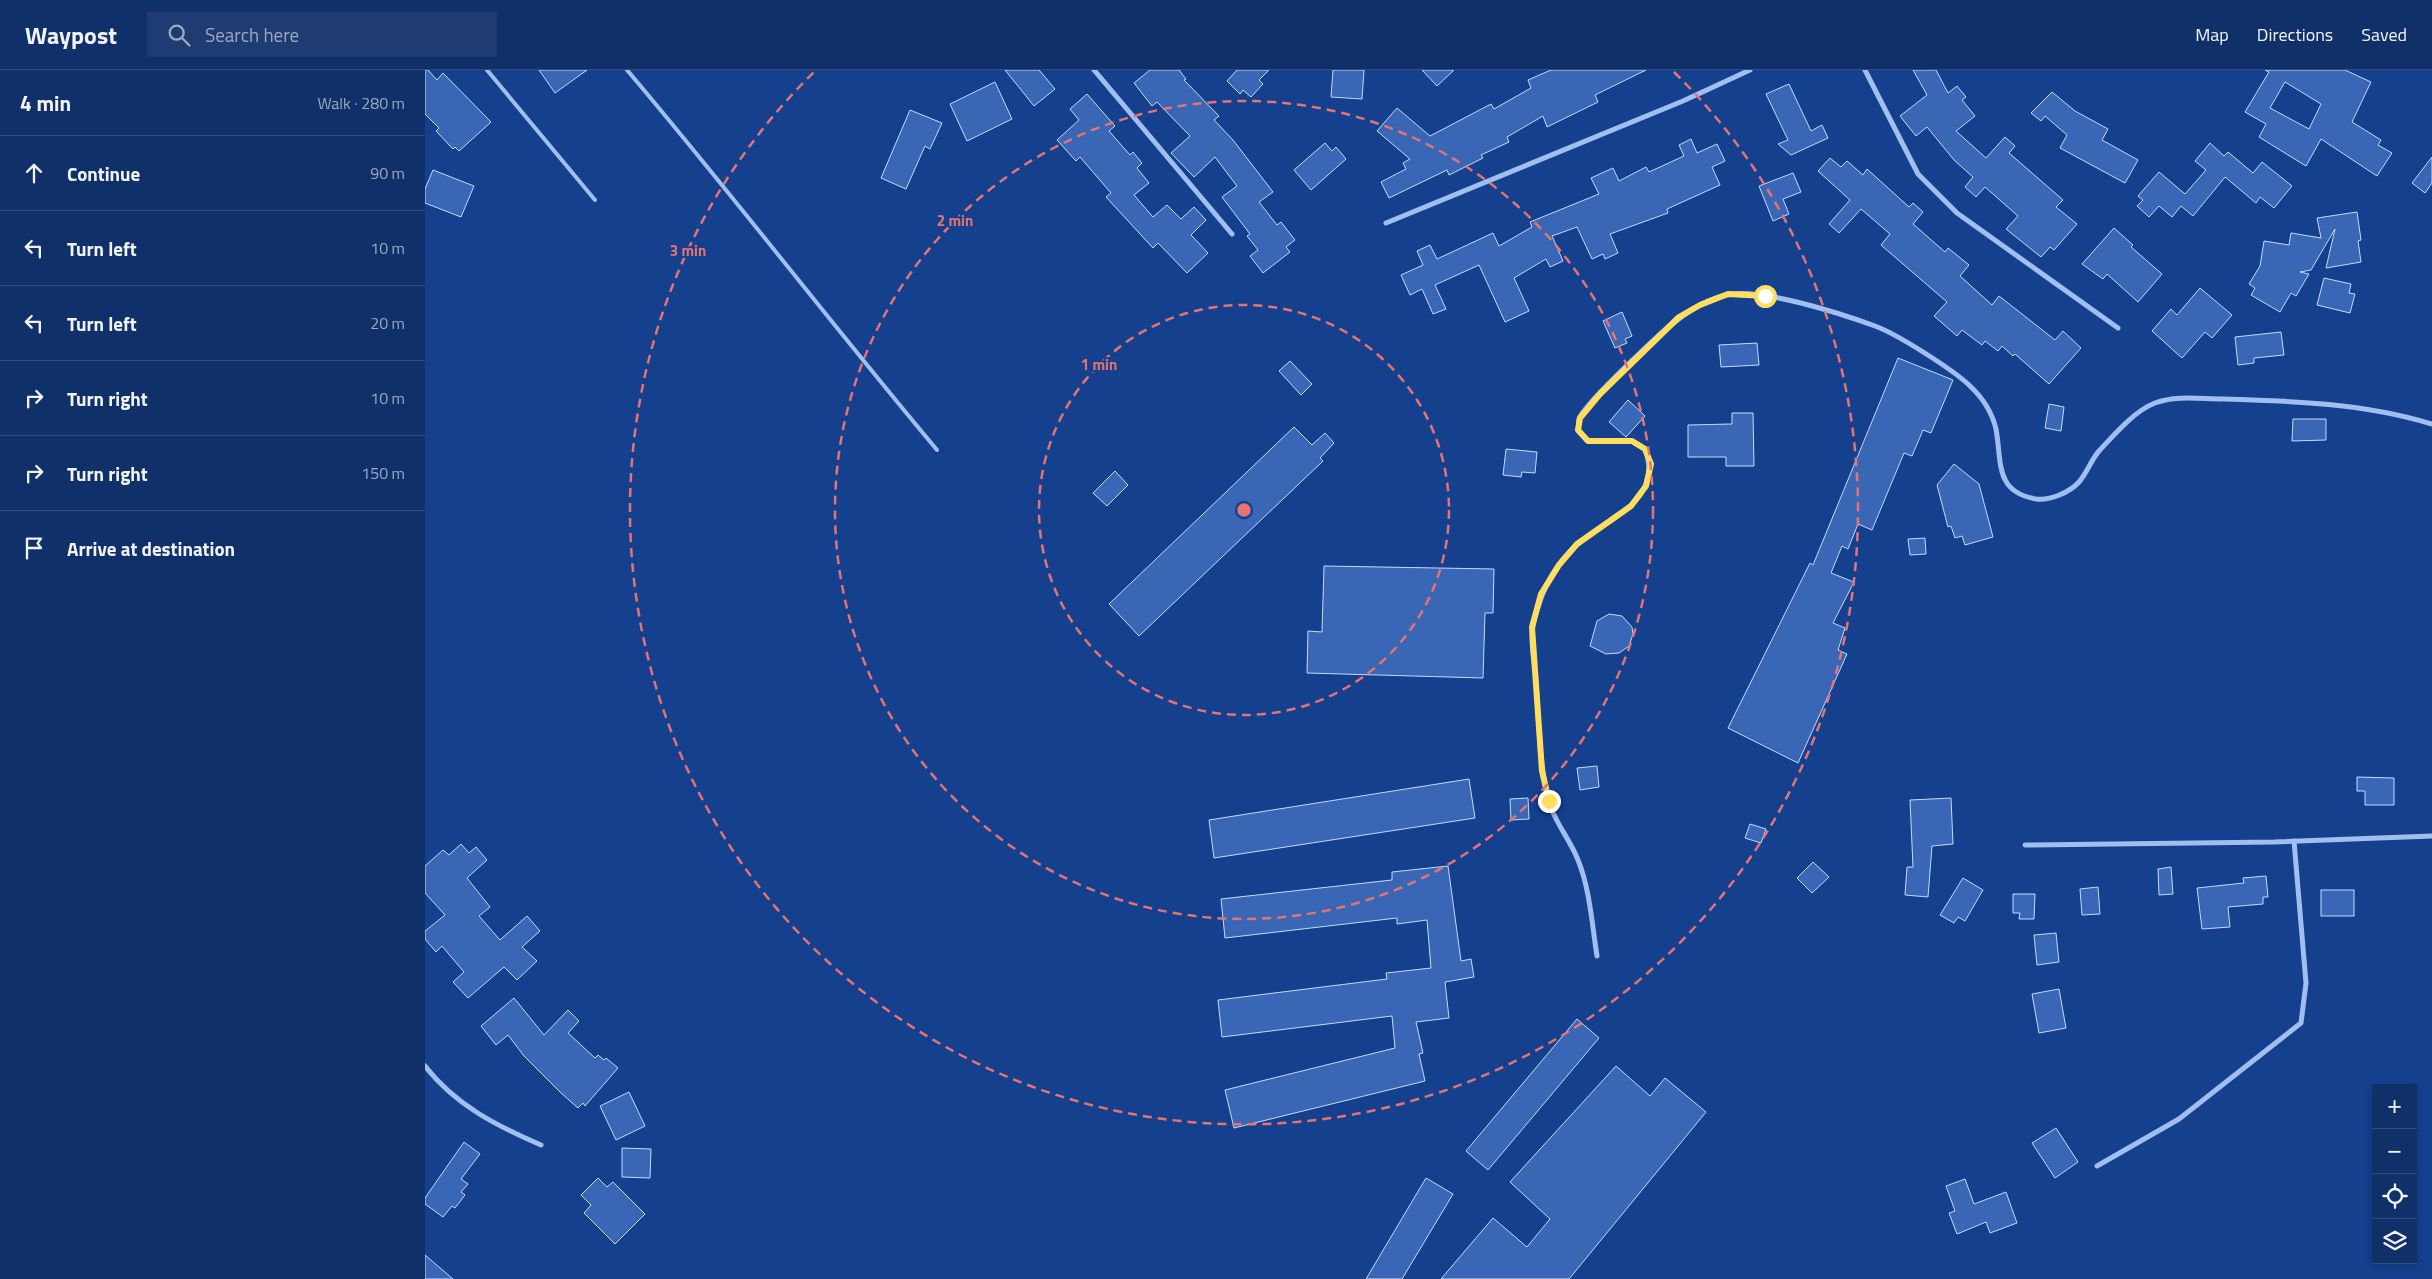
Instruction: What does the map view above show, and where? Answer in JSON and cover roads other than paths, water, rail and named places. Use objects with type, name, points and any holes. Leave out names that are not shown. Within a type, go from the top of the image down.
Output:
[{"type":"street","points":[[1094,70],[1232,234]]},
{"type":"street","points":[[1386,223],[1683,101],[1750,70]]},
{"type":"street","points":[[1865,70],[1918,174],[1957,213],[2119,328]]},
{"type":"street","points":[[1597,956],[1585,884],[1578,860],[1549,801],[1542,771],[1532,627],[1541,594],[1559,565],[1577,544],[1631,506],[1646,486],[1651,464],[1645,449],[1632,441],[1588,441],[1578,430],[1580,418],[1600,394],[1679,317],[1700,305],[1728,294],[1765,296],[1877,327],[1928,357],[1968,384],[1987,405],[1996,428],[2003,477],[2017,492],[2038,499],[2058,496],[2078,483],[2098,453],[2133,417],[2153,404],[2173,398],[2276,400],[2353,407],[2397,413],[2432,424]]},
{"type":"street","points":[[2025,844],[2294,841],[2432,836]]},
{"type":"street","points":[[2097,1166],[2179,1119],[2301,1022],[2306,983],[2294,841]]},
{"type":"street","points":[[425,1066],[447,1090],[488,1120],[541,1145]]},
{"type":"lane","points":[[487,70],[595,200]]},
{"type":"lane","points":[[627,70],[937,450]]}]
